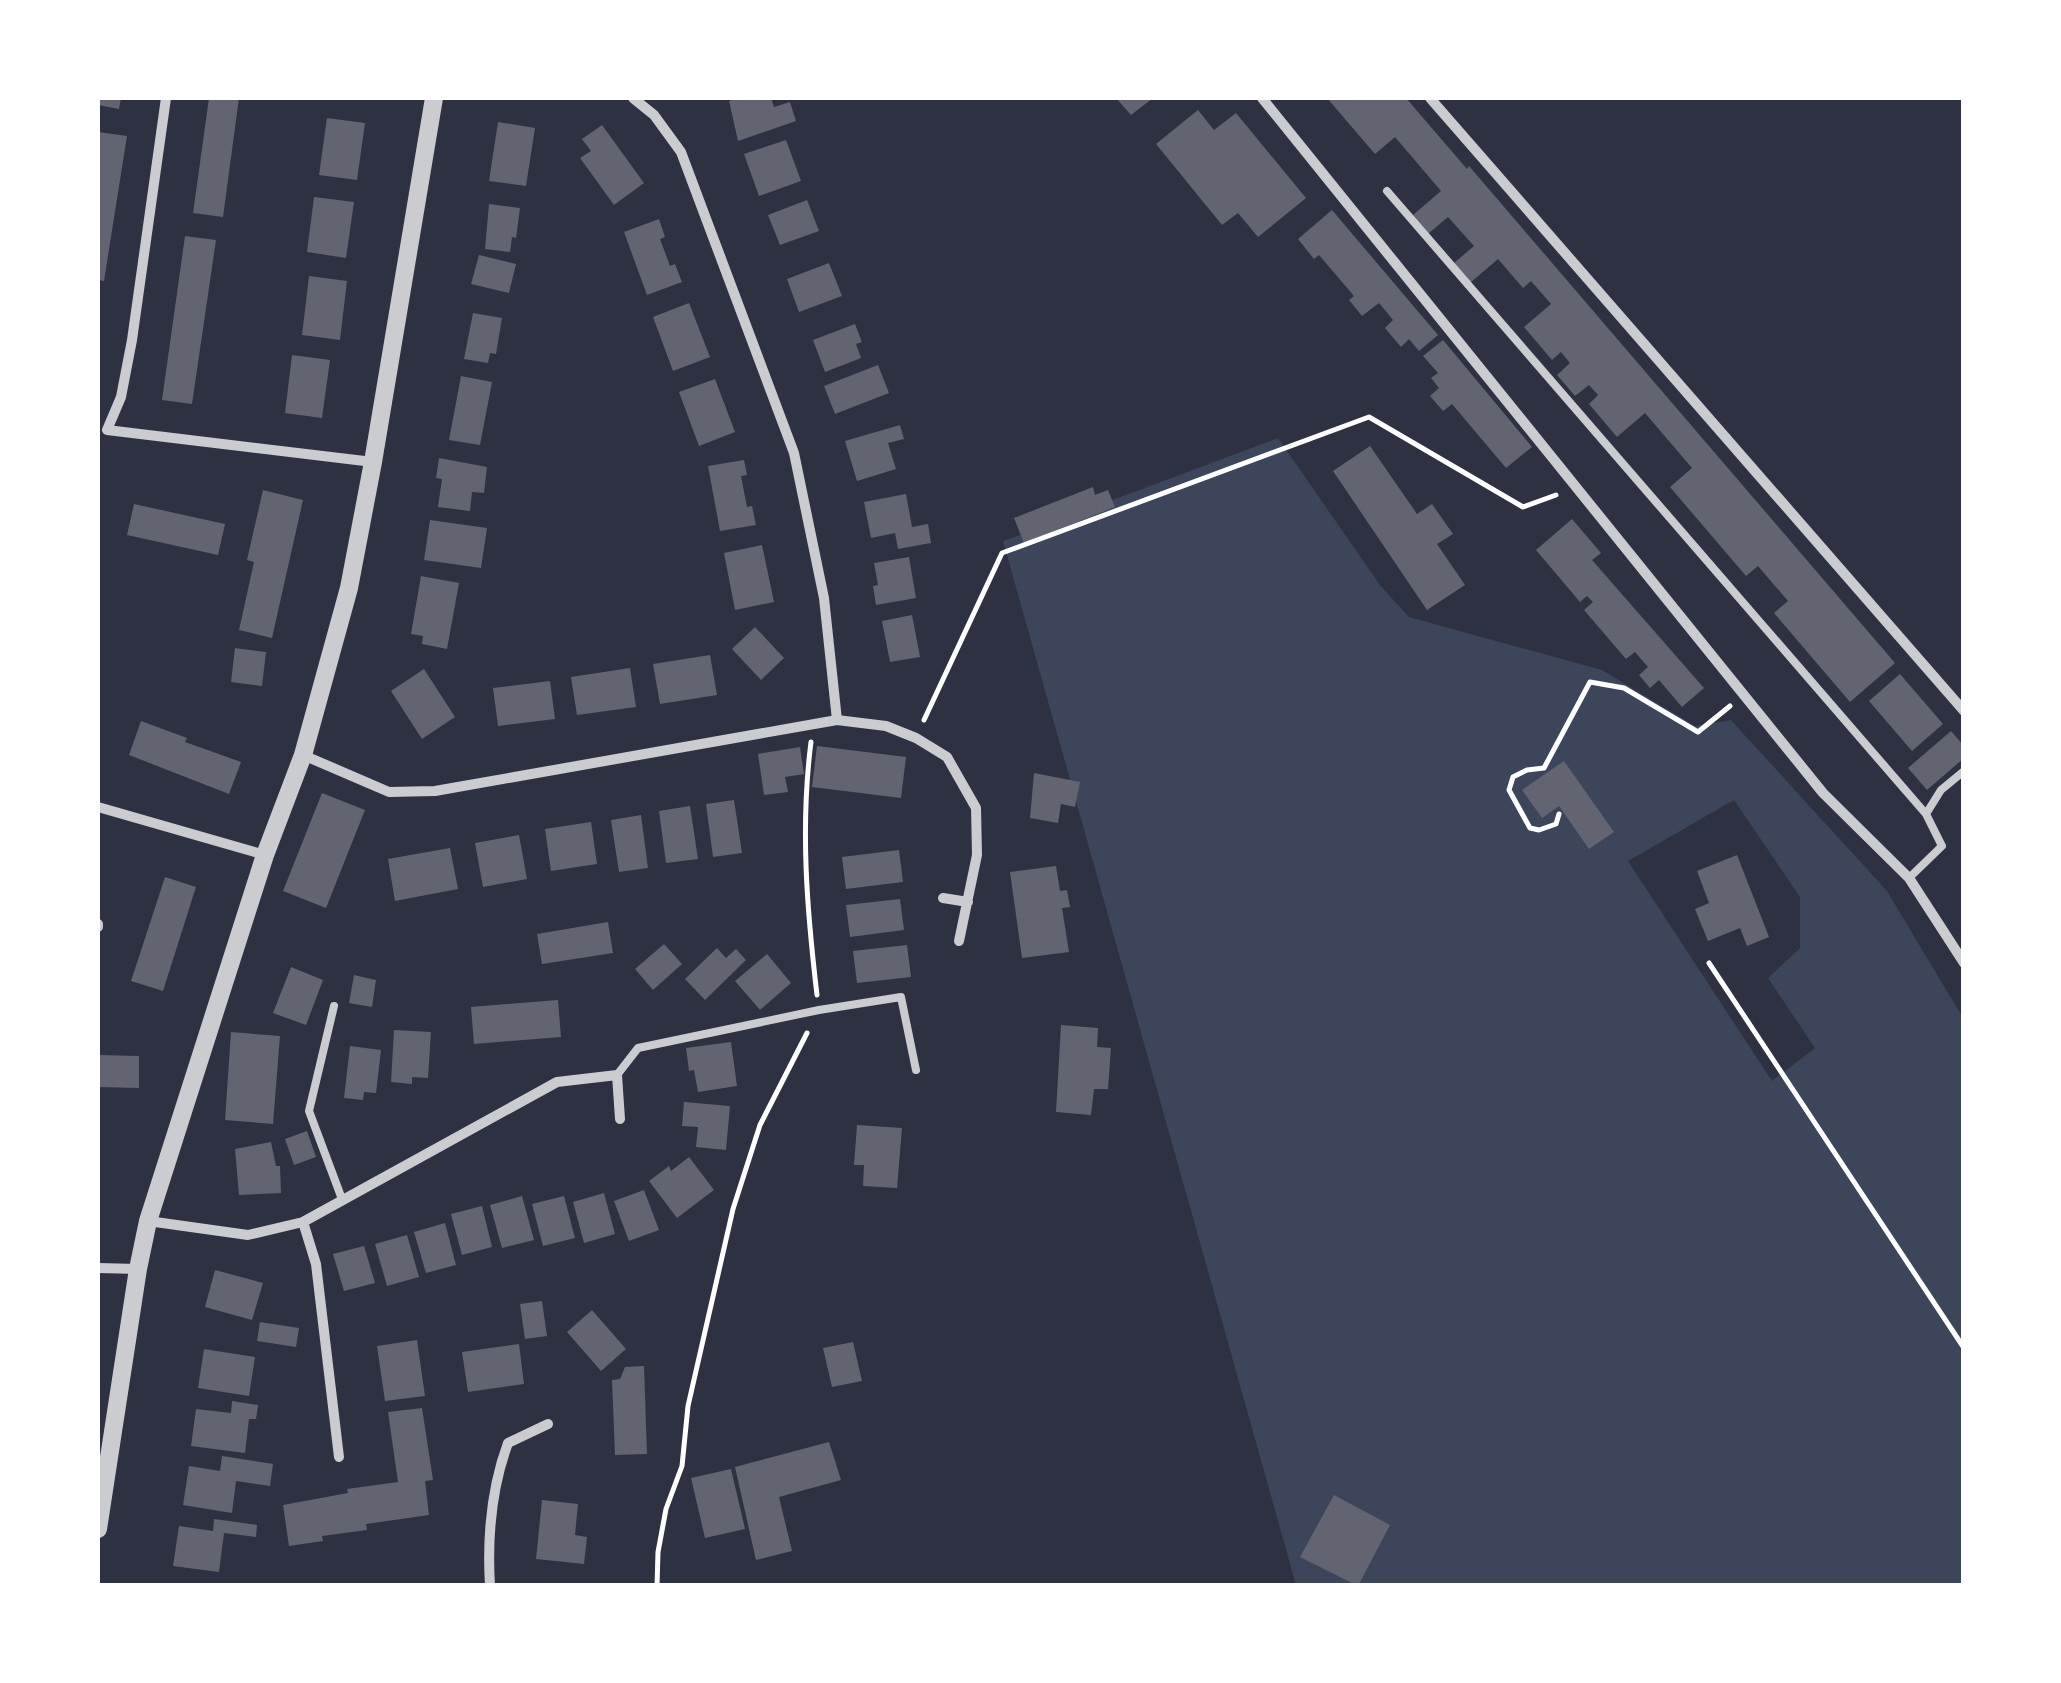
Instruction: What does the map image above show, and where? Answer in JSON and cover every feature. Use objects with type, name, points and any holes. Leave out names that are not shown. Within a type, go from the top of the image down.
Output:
[{"type":"street","points":[[102,433],[121,397],[132,340],[166,98]]},
{"type":"street","points":[[98,1530],[103,1452],[148,1222],[265,855],[303,755],[348,588],[374,462],[434,98]]},
{"type":"street","points":[[633,98],[654,115],[680,152],[794,453],[824,598],[838,720]]},
{"type":"street","points":[[1262,98],[1823,793],[1909,878],[1964,964]]},
{"type":"street","points":[[1430,98],[1964,711]]},
{"type":"street","points":[[98,420],[102,433]]},
{"type":"street","points":[[102,433],[374,462]]},
{"type":"street","points":[[303,755],[389,792],[435,791],[838,720],[886,726],[947,757],[976,808],[977,856],[959,942]]},
{"type":"street","points":[[98,807],[265,855]]},
{"type":"street","points":[[943,898],[968,902]]},
{"type":"street","points":[[148,1222],[248,1235],[304,1222],[557,1082],[617,1075],[620,1119]]},
{"type":"street","points":[[304,1222],[316,1264],[339,1457]]},
{"type":"street","points":[[98,1268],[138,1270]]},
{"type":"street","points":[[490,1586],[488,1559],[494,1484],[508,1442],[548,1424]]},
{"type":"lane","points":[[1387,191],[1926,814],[1942,846],[1909,878]]},
{"type":"lane","points":[[1926,814],[1941,790],[1964,771]]},
{"type":"lane","points":[[617,1075],[638,1048],[901,997],[916,1070]]},
{"type":"lane","points":[[334,1006],[309,1110],[342,1199]]},
{"type":"path","points":[[916,738],[1002,554],[1020,546],[1369,417],[1523,506],[1577,487]]},
{"type":"path","points":[[1560,814],[1556,824],[1540,830],[1530,828],[1509,790],[1513,777],[1544,768],[1590,682],[1624,688],[1698,732],[1744,695]]},
{"type":"path","points":[[657,1586],[666,1509],[682,1466],[688,1406],[733,1209],[760,1125],[819,1010],[804,839],[804,793],[813,725]]},
{"type":"path","points":[[1709,962],[1964,1348]]},
{"type":"shaded area","points":[[1278,438],[1380,585],[1409,617],[1602,670],[1695,726],[1731,720],[1887,891],[1963,1018],[1963,1585],[1296,1585],[1003,541]],"holes":[[[1734,800],[1800,897],[1800,948],[1768,978],[1815,1048],[1772,1081],[1628,861]]]},
{"type":"building","points":[[98,98],[121,98],[119,109],[98,105]]},
{"type":"building","points":[[209,98],[239,98],[223,217],[193,213]]},
{"type":"building","points":[[771,98],[774,107],[790,102],[796,121],[738,141],[729,101]]},
{"type":"building","points":[[1116,98],[1153,98],[1131,115]]},
{"type":"building","points":[[1327,98],[1406,98],[1467,169],[1469,166],[1895,663],[1850,702],[1774,613],[1788,601],[1758,566],[1746,576],[1670,487],[1692,468],[1645,413],[1617,437],[1589,404],[1598,395],[1589,385],[1575,396],[1557,375],[1570,363],[1561,352],[1552,360],[1524,327],[1551,304],[1531,281],[1523,288],[1498,259],[1470,283],[1454,263],[1474,246],[1448,217],[1428,234],[1413,215],[1441,191],[1395,137],[1375,154]]},
{"type":"building","points":[[1198,110],[1214,130],[1236,113],[1306,198],[1258,237],[1238,213],[1222,225],[1156,144]]},
{"type":"building","points":[[327,118],[365,123],[357,180],[319,175]]},
{"type":"building","points":[[498,122],[535,128],[526,186],[489,181]]},
{"type":"building","points":[[602,125],[644,183],[614,205],[580,158],[591,151],[582,139]]},
{"type":"building","points":[[98,132],[127,136],[104,281],[98,280]]},
{"type":"building","points":[[786,140],[801,181],[759,196],[744,154]]},
{"type":"building","points":[[314,197],[354,202],[346,258],[307,252]]},
{"type":"building","points":[[807,200],[819,231],[780,245],[768,215]]},
{"type":"building","points":[[489,204],[520,208],[510,252],[485,249]]},
{"type":"building","points":[[1332,210],[1438,335],[1419,351],[1409,339],[1401,347],[1385,328],[1393,320],[1379,303],[1362,316],[1349,300],[1354,296],[1319,255],[1314,259],[1298,239]]},
{"type":"building","points":[[659,219],[665,237],[660,239],[670,266],[675,264],[682,282],[647,295],[624,232]]},
{"type":"building","points":[[185,236],[216,240],[192,404],[162,400]]},
{"type":"building","points":[[479,255],[516,264],[509,293],[471,284]]},
{"type":"building","points":[[829,263],[842,296],[799,312],[787,279]]},
{"type":"building","points":[[309,276],[347,281],[340,340],[302,335]]},
{"type":"building","points":[[689,303],[710,357],[673,371],[653,317]]},
{"type":"building","points":[[473,313],[502,318],[496,354],[490,353],[488,363],[464,359]]},
{"type":"building","points":[[855,324],[862,342],[856,344],[861,358],[825,372],[813,340]]},
{"type":"building","points":[[1443,340],[1532,447],[1506,468],[1452,404],[1443,411],[1430,396],[1439,388],[1431,378],[1438,373],[1423,356]]},
{"type":"building","points":[[292,355],[330,360],[322,418],[285,413]]},
{"type":"building","points":[[878,365],[889,393],[835,414],[824,386]]},
{"type":"building","points":[[461,376],[492,382],[480,445],[449,440]]},
{"type":"building","points":[[715,379],[735,432],[699,446],[679,392]]},
{"type":"building","points":[[900,425],[904,439],[888,443],[896,469],[857,481],[845,441]]},
{"type":"building","points":[[1370,446],[1417,514],[1432,504],[1453,534],[1437,544],[1465,585],[1427,610],[1333,471]]},
{"type":"building","points":[[439,458],[487,467],[484,493],[472,492],[470,511],[438,507],[442,479],[436,478]]},
{"type":"building","points":[[744,460],[747,475],[741,476],[747,507],[752,506],[756,525],[720,531],[708,466]]},
{"type":"building","points":[[1093,487],[1095,495],[1108,490],[1115,507],[1024,543],[1014,518]]},
{"type":"building","points":[[263,490],[303,500],[272,638],[239,630],[254,562],[247,560]]},
{"type":"building","points":[[906,494],[912,527],[928,524],[931,543],[898,549],[895,533],[871,538],[864,502]]},
{"type":"building","points":[[134,504],[225,524],[218,555],[127,535]]},
{"type":"building","points":[[1572,519],[1601,553],[1592,560],[1704,688],[1682,707],[1659,680],[1650,688],[1639,675],[1648,667],[1635,652],[1626,659],[1584,610],[1593,602],[1587,596],[1580,602],[1536,550]]},
{"type":"building","points":[[430,520],[487,528],[481,568],[424,560]]},
{"type":"building","points":[[762,545],[774,602],[735,610],[724,553]]},
{"type":"building","points":[[909,557],[916,598],[876,605],[874,563]]},
{"type":"building","points":[[421,576],[459,583],[447,649],[422,644],[423,636],[411,634]]},
{"type":"building","points":[[912,615],[920,657],[890,662],[882,621]]},
{"type":"building","points":[[755,627],[784,658],[761,680],[732,649]]},
{"type":"building","points":[[235,648],[266,652],[262,686],[231,682]]},
{"type":"building","points":[[710,655],[717,695],[660,704],[653,664]]},
{"type":"building","points":[[630,668],[636,707],[577,715],[571,677]]},
{"type":"building","points":[[424,669],[455,717],[422,739],[391,691]]},
{"type":"building","points":[[1900,674],[1943,724],[1912,751],[1869,701]]},
{"type":"building","points":[[550,681],[555,719],[498,726],[493,688]]},
{"type":"building","points":[[141,721],[241,762],[229,794],[129,755]]},
{"type":"building","points":[[1951,731],[1964,746],[1964,758],[1927,790],[1908,768]]},
{"type":"building","points":[[817,746],[906,757],[901,798],[812,787]]},
{"type":"building","points":[[800,747],[804,774],[785,777],[788,792],[764,795],[758,754]]},
{"type":"building","points":[[1564,761],[1614,832],[1589,849],[1559,806],[1542,818],[1522,790]]},
{"type":"building","points":[[1034,773],[1080,782],[1075,807],[1061,804],[1058,823],[1030,818]]},
{"type":"building","points":[[322,793],[365,810],[326,908],[283,891]]},
{"type":"building","points":[[734,800],[742,853],[713,857],[706,804]]},
{"type":"building","points":[[690,806],[698,859],[666,863],[659,811]]},
{"type":"building","points":[[641,815],[648,868],[619,872],[611,820]]},
{"type":"building","points":[[591,822],[597,864],[551,871],[545,829]]},
{"type":"building","points":[[519,835],[527,879],[483,887],[475,843]]},
{"type":"building","points":[[450,848],[458,889],[395,901],[388,859]]},
{"type":"building","points":[[899,850],[903,882],[846,889],[842,857]]},
{"type":"building","points":[[1737,855],[1769,937],[1747,946],[1740,928],[1708,941],[1695,909],[1709,903],[1697,871]]},
{"type":"building","points":[[1056,866],[1060,891],[1067,890],[1070,907],[1062,908],[1069,952],[1022,958],[1010,872]]},
{"type":"building","points":[[165,877],[196,887],[163,991],[131,981]]},
{"type":"building","points":[[900,899],[904,930],[850,937],[846,905]]},
{"type":"building","points":[[608,922],[613,953],[542,964],[537,934]]},
{"type":"building","points":[[664,944],[682,964],[653,990],[635,969]]},
{"type":"building","points":[[907,945],[911,977],[857,983],[853,951]]},
{"type":"building","points":[[717,948],[726,958],[736,949],[746,960],[705,1000],[685,979]]},
{"type":"building","points":[[767,954],[791,983],[760,1010],[735,981]]},
{"type":"building","points":[[291,967],[323,980],[306,1025],[273,1013]]},
{"type":"building","points":[[354,975],[376,980],[372,1007],[349,1003]]},
{"type":"building","points":[[558,1000],[561,1037],[474,1044],[471,1007]]},
{"type":"building","points":[[1061,1025],[1098,1028],[1097,1047],[1111,1048],[1108,1089],[1094,1089],[1091,1115],[1056,1112]]},
{"type":"building","points":[[394,1030],[431,1032],[428,1078],[412,1077],[412,1084],[391,1082]]},
{"type":"building","points":[[231,1032],[280,1036],[273,1124],[225,1120]]},
{"type":"building","points":[[731,1042],[737,1086],[698,1092],[694,1070],[689,1071],[686,1048]]},
{"type":"building","points":[[350,1046],[381,1050],[376,1093],[364,1092],[363,1100],[344,1098]]},
{"type":"building","points":[[98,1055],[139,1056],[139,1088],[98,1087]]},
{"type":"building","points":[[684,1102],[730,1106],[726,1150],[696,1147],[698,1127],[682,1126]]},
{"type":"building","points":[[857,1125],[902,1128],[897,1188],[863,1186],[864,1165],[854,1165]]},
{"type":"building","points":[[307,1131],[316,1157],[294,1165],[285,1139]]},
{"type":"building","points":[[271,1142],[276,1166],[280,1166],[281,1193],[239,1195],[235,1149]]},
{"type":"building","points":[[689,1157],[714,1190],[677,1218],[649,1181]]},
{"type":"building","points":[[644,1190],[659,1230],[629,1241],[614,1201]]},
{"type":"building","points":[[604,1193],[615,1234],[584,1243],[573,1202]]},
{"type":"building","points":[[522,1196],[534,1240],[502,1248],[490,1205]]},
{"type":"building","points":[[564,1196],[575,1238],[543,1246],[532,1204]]},
{"type":"building","points":[[482,1206],[492,1247],[462,1255],[451,1214]]},
{"type":"building","points":[[445,1223],[456,1265],[426,1273],[414,1232]]},
{"type":"building","points":[[407,1235],[419,1277],[387,1286],[375,1244]]},
{"type":"building","points":[[364,1246],[375,1283],[344,1291],[333,1254]]},
{"type":"building","points":[[215,1270],[263,1283],[252,1320],[205,1307]]},
{"type":"building","points":[[542,1301],[547,1336],[525,1339],[520,1304]]},
{"type":"building","points":[[592,1310],[626,1349],[601,1371],[567,1332]]},
{"type":"building","points":[[260,1322],[299,1328],[296,1347],[257,1341]]},
{"type":"building","points":[[417,1340],[425,1396],[385,1401],[377,1346]]},
{"type":"building","points":[[853,1342],[862,1381],[832,1387],[823,1348]]},
{"type":"building","points":[[519,1344],[524,1384],[468,1392],[462,1352]]},
{"type":"building","points":[[204,1349],[255,1357],[249,1396],[198,1388]]},
{"type":"building","points":[[644,1366],[647,1454],[615,1455],[612,1380],[620,1379],[625,1367]]},
{"type":"building","points":[[232,1401],[258,1405],[256,1419],[249,1419],[245,1453],[191,1446],[196,1409],[231,1413]]},
{"type":"building","points":[[422,1408],[433,1480],[425,1481],[429,1515],[366,1524],[367,1530],[322,1536],[323,1541],[289,1546],[283,1505],[348,1493],[347,1489],[398,1482],[388,1412]]},
{"type":"building","points":[[829,1442],[841,1480],[779,1497],[792,1551],[756,1560],[735,1467]]},
{"type":"building","points":[[222,1456],[273,1464],[270,1486],[236,1481],[232,1513],[183,1505],[189,1466],[220,1471]]},
{"type":"building","points":[[731,1469],[745,1529],[705,1538],[691,1478]]},
{"type":"building","points":[[1334,1495],[1390,1525],[1358,1586],[1300,1557]]},
{"type":"building","points":[[542,1500],[578,1504],[575,1535],[587,1537],[584,1564],[536,1559]]},
{"type":"building","points":[[214,1519],[257,1525],[256,1537],[224,1533],[219,1572],[173,1566],[179,1526],[213,1531]]}]
